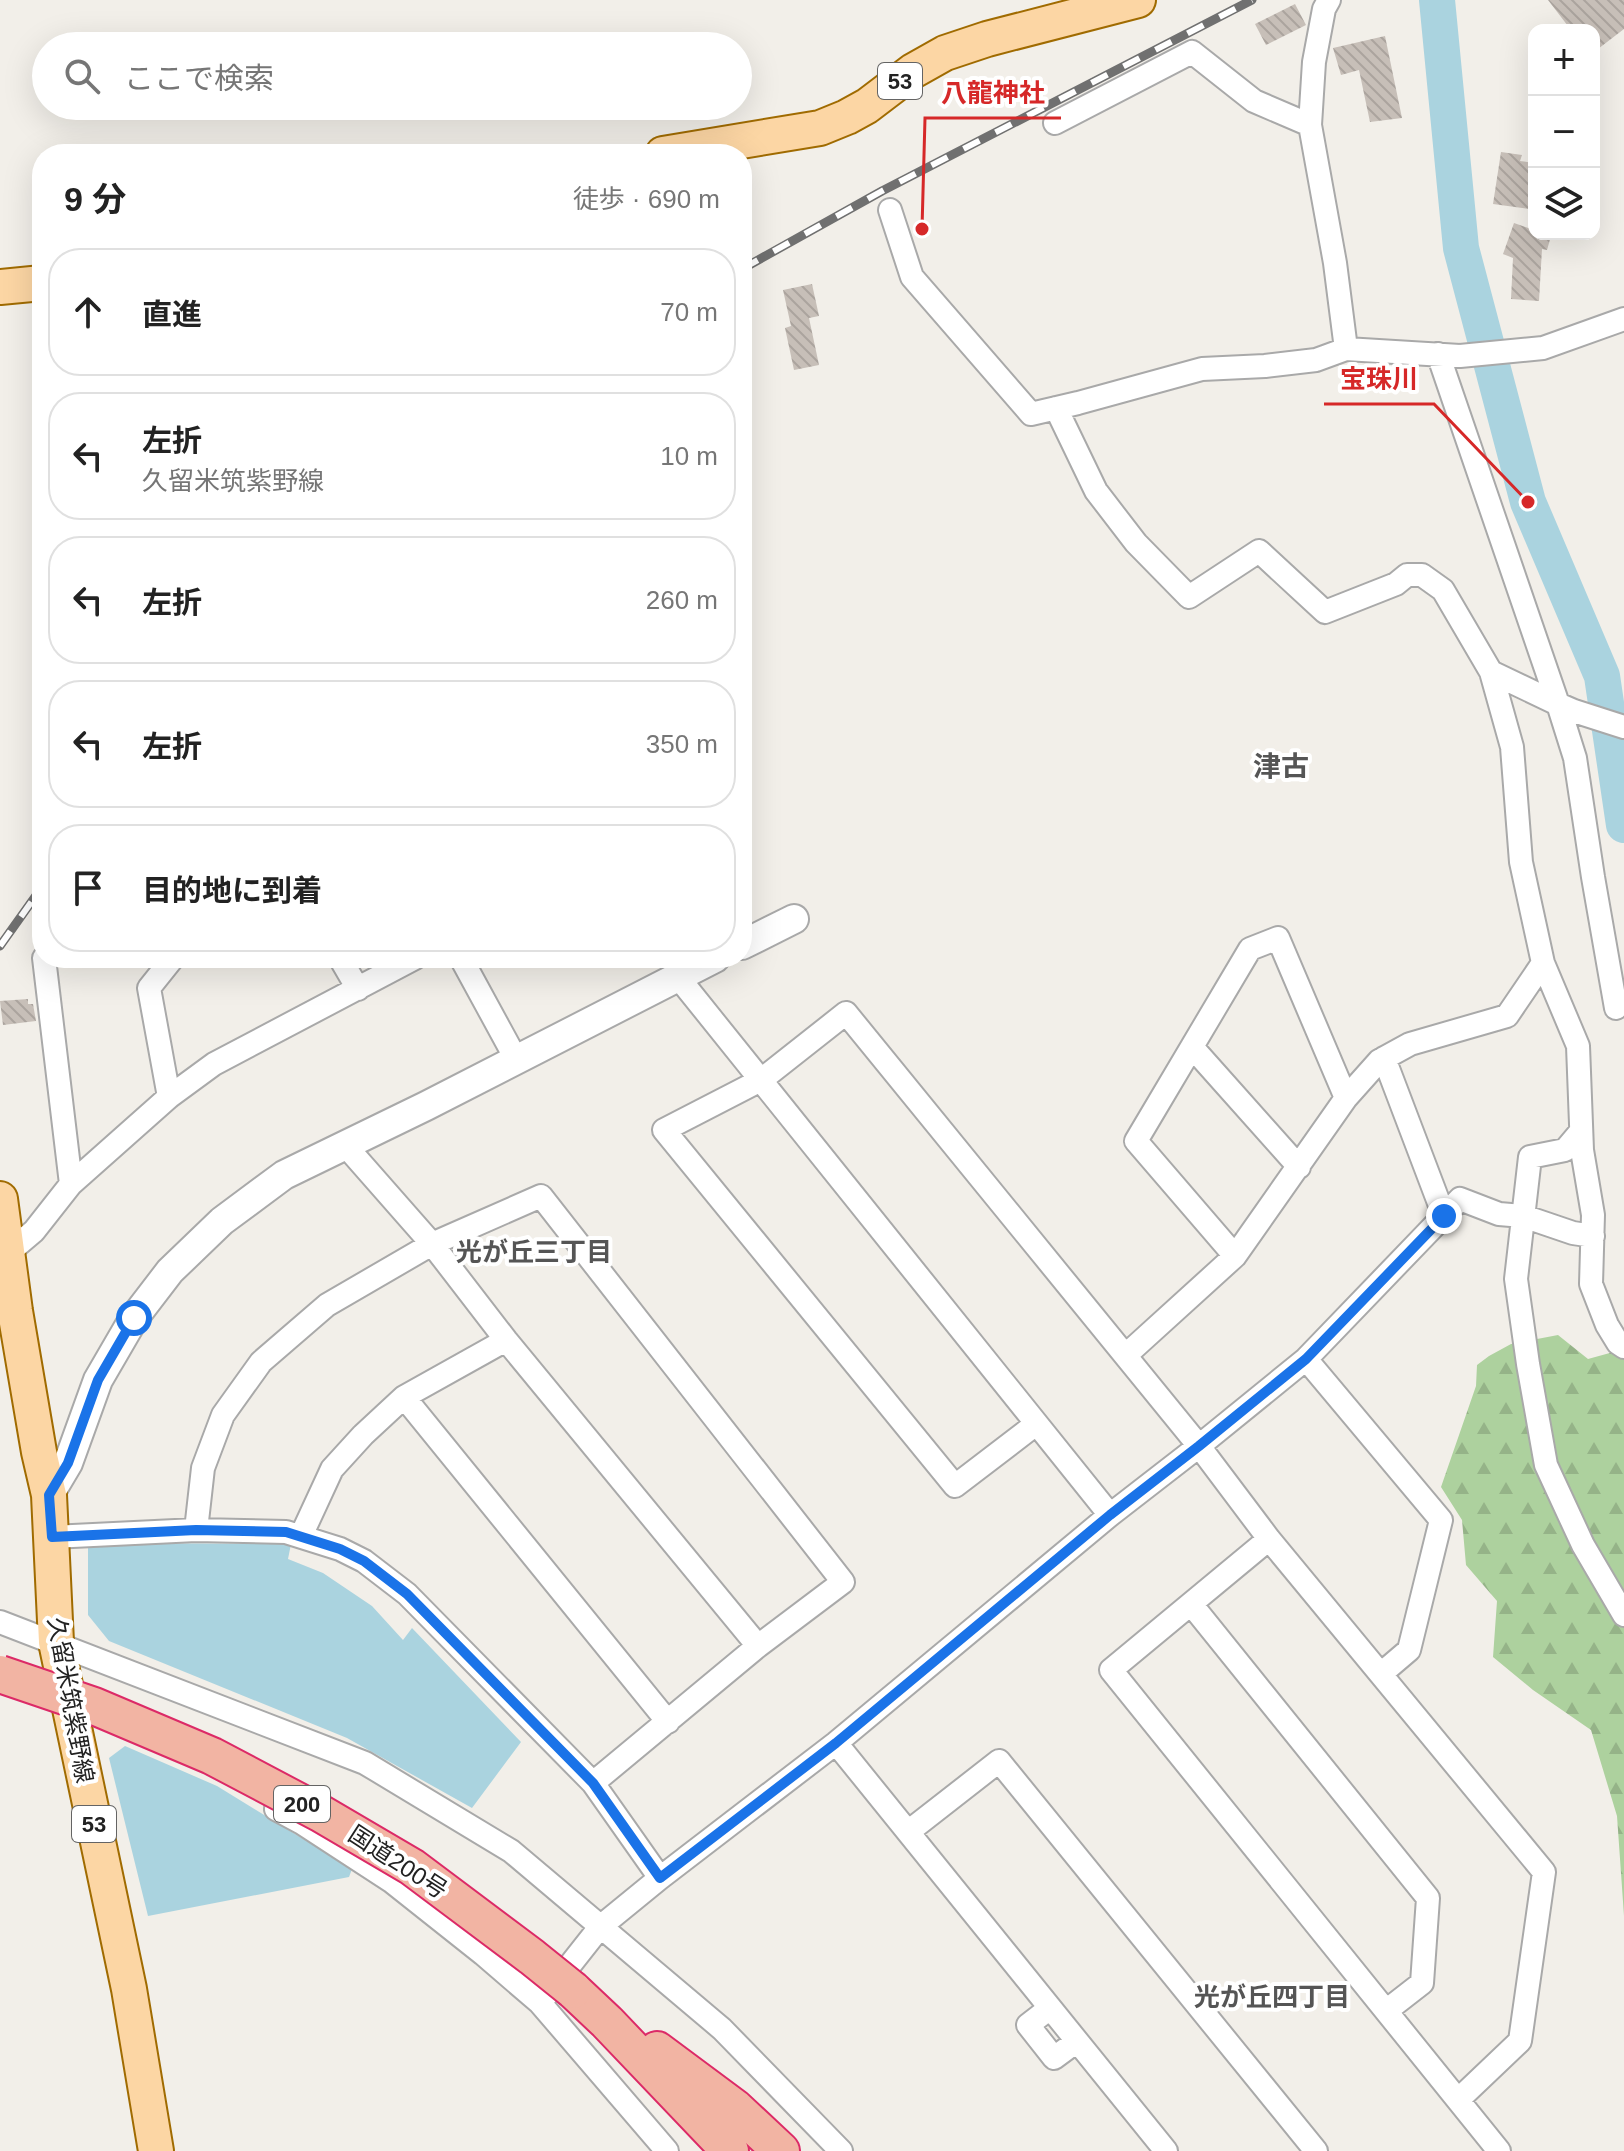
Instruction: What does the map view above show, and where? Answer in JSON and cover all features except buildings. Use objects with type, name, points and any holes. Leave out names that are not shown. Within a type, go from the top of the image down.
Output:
[{"type":"highway","name":"国道200号","points":[[0,1674],[94,1706],[212,1756],[320,1813],[412,1867],[532,1957],[557,1997],[607,2022],[730,2151]]},
{"type":"highway","points":[[607,2022],[660,2051],[735,2108],[781,2151]]},
{"type":"main road","name":"53","points":[[723,144],[820,128],[857,112],[913,71],[945,53],[1138,0]]},
{"type":"main road","points":[[0,287],[32,284]]},
{"type":"main road","name":"久留米筑紫野線","points":[[0,1199],[8,1253],[8,1312],[49,1495],[56,1642],[129,1989],[156,2151]]},
{"type":"street","points":[[1329,0],[1324,9],[1314,62],[1310,125],[1335,263],[1346,349]]},
{"type":"street","points":[[1055,123],[1192,52],[1254,101],[1310,125]]},
{"type":"street","points":[[890,210],[912,277],[1031,414],[1202,369],[1316,360],[1346,349],[1449,355],[1543,348],[1624,319]]},
{"type":"street","points":[[1449,355],[1566,707],[1616,1008]]},
{"type":"street","points":[[1056,408],[1096,491],[1136,543],[1189,597],[1259,551],[1325,612],[1396,584],[1407,575],[1422,575],[1443,590],[1491,672],[1512,747],[1521,862],[1543,963],[1578,1046],[1582,1150],[1593,1215],[1591,1284],[1607,1325],[1624,1347]]},
{"type":"street","points":[[1491,672],[1566,707],[1624,727]]},
{"type":"street","points":[[752,940],[794,919]]},
{"type":"street","points":[[1235,1256],[1136,1141],[1250,949],[1278,938],[1346,1098]]},
{"type":"street","points":[[1126,1355],[1235,1256],[1346,1098],[1379,1061],[1410,1044],[1507,1016],[1543,963]]},
{"type":"street","points":[[45,968],[71,1184]]},
{"type":"street","points":[[165,968],[149,988],[169,1097]]},
{"type":"street","points":[[346,968],[358,989]]},
{"type":"street","points":[[8,1253],[34,1231],[71,1184],[169,1097],[214,1064],[397,968]]},
{"type":"street","points":[[466,968],[516,1059]]},
{"type":"street","points":[[49,1495],[68,1463],[98,1380],[134,1318],[170,1271],[222,1221],[284,1175],[696,968]]},
{"type":"street","points":[[678,977],[1110,1515]]},
{"type":"street","points":[[1036,1424],[955,1486],[664,1130],[761,1080],[846,1013],[1126,1355],[1269,1539],[1544,1872],[1520,2041],[1458,2100]]},
{"type":"street","points":[[1192,1047],[1299,1167]]},
{"type":"street","points":[[1384,1058],[1444,1216]]},
{"type":"street","points":[[1581,1131],[1565,1150],[1530,1157],[1516,1279],[1546,1465],[1583,1545],[1624,1615]]},
{"type":"street","points":[[345,1145],[432,1244],[506,1340],[758,1646]]},
{"type":"street","points":[[196,1530],[203,1468],[223,1415],[261,1362],[327,1305],[432,1244],[541,1196],[843,1582],[758,1646],[593,1783]]},
{"type":"street","points":[[557,1997],[600,1927],[836,1743],[1110,1515],[1306,1359],[1460,1199],[1499,1214],[1523,1216],[1573,1233],[1593,1236]]},
{"type":"street","points":[[301,1536],[332,1469],[363,1435],[404,1397],[506,1340]]},
{"type":"street","points":[[1306,1359],[1441,1520],[1409,1650],[1382,1673]]},
{"type":"street","points":[[404,1397],[668,1722]]},
{"type":"street","points":[[52,1537],[196,1530],[286,1532],[340,1549],[364,1561],[407,1594],[593,1783],[660,1878]]},
{"type":"street","points":[[1269,1539],[1111,1670],[1499,2151]]},
{"type":"street","points":[[1191,1604],[1428,1898],[1422,1983],[1386,2011]]},
{"type":"street","points":[[0,1622],[365,1763],[511,1851],[722,2029],[841,2151]]},
{"type":"street","points":[[70,1713],[203,1769],[302,1823],[391,1881],[483,1954],[557,1997],[661,2147]]},
{"type":"street","points":[[836,1743],[1166,2151]]},
{"type":"street","points":[[908,1832],[999,1761],[1316,2151]]},
{"type":"green space","points":[[1558,1335],[1588,1359],[1617,1351],[1624,1357],[1624,1916],[1617,1816],[1591,1730],[1533,1690],[1493,1657],[1497,1601],[1466,1565],[1462,1520],[1441,1487],[1476,1386],[1477,1365],[1511,1344]]},
{"type":"water","points":[[88,1543],[291,1544],[288,1559],[323,1573],[372,1606],[403,1640],[412,1628],[521,1742],[472,1808],[347,1738],[109,1641],[88,1615]]},
{"type":"water","points":[[125,1746],[217,1786],[352,1869],[349,1877],[148,1916],[109,1758]]},
{"type":"waterway","points":[[1437,0],[1461,248],[1528,502],[1602,676],[1624,825]]},
{"type":"railway","points":[[752,263],[882,191],[1252,0]]},
{"type":"railway","points":[[0,946],[32,901]]},
{"type":"place","name":"八龍神社","points":[[922,229]]},
{"type":"place","name":"宝珠川","points":[[1528,502]]},
{"type":"district","name":"津古","points":[[1281,766]]},
{"type":"district","name":"光が丘三丁目","points":[[534,1252]]},
{"type":"district","name":"光が丘四丁目","points":[[1272,1997]]},
{"type":"route","points":[[134,1318],[98,1380],[68,1463],[49,1495],[52,1537],[196,1530],[286,1532],[340,1549],[364,1561],[407,1594],[593,1783],[660,1878],[836,1743],[1110,1515],[1306,1359],[1444,1216]]}]
